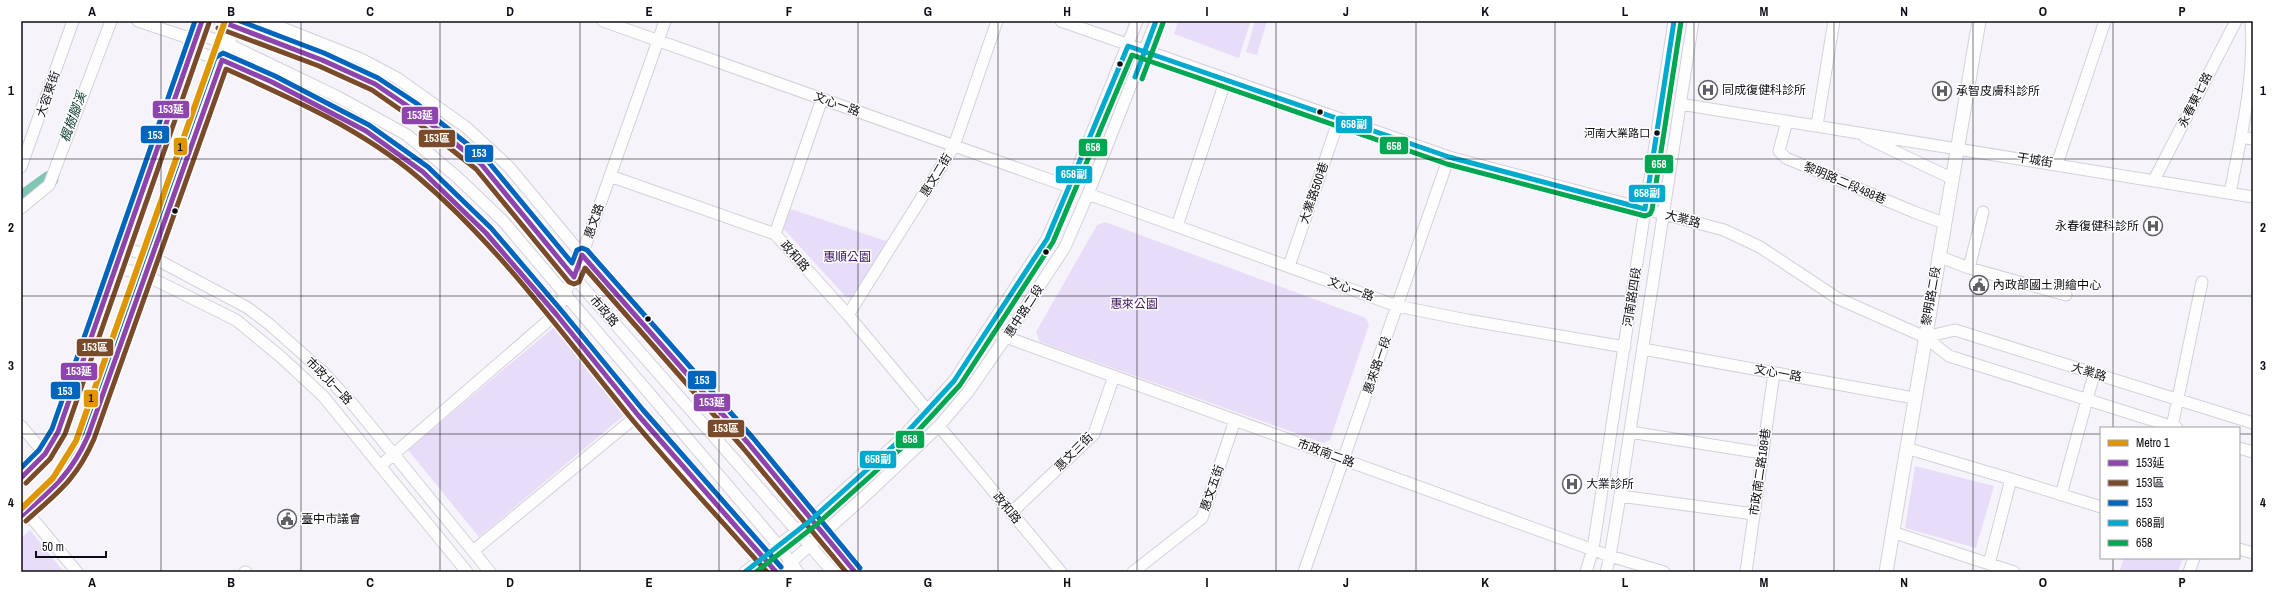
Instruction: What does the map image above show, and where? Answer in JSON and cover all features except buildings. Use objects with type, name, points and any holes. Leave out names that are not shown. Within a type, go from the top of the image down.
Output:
[{"type":"main road","name":"黎明路二段","points":[[1886,572],[1938,256],[1953,179],[1980,21]]},
{"type":"main road","points":[[24,513],[62,480],[77,460],[88,436],[235,23]]},
{"type":"main road","points":[[21,478],[45,454],[58,432],[192,50],[196,28]]},
{"type":"street","name":"大容東街","points":[[22,165],[73,21]]},
{"type":"street","points":[[21,208],[49,186],[111,21]]},
{"type":"street","name":"市政路","points":[[138,21],[196,28],[338,97],[406,135],[457,177],[503,221],[565,296],[778,545],[798,572]]},
{"type":"street","name":"市政路","points":[[220,21],[235,23],[375,84],[412,109],[481,164],[574,276],[833,572]]},
{"type":"street","name":"市政路","points":[[265,21],[361,59],[397,78],[467,128],[509,167],[582,255],[748,443],[855,572]]},
{"type":"street","name":"文心一路","points":[[603,21],[1070,187]]},
{"type":"street","name":"惠文路","points":[[380,466],[556,314],[582,255],[665,21]]},
{"type":"street","name":"惠文二街","points":[[848,315],[954,146],[997,21]]},
{"type":"street","name":"大業路","points":[[1061,21],[1128,46],[1449,157],[1724,230],[1760,247],[1837,298],[1925,337],[1949,356],[2174,427]]},
{"type":"street","name":"惠中路二段","points":[[745,572],[763,556],[811,520],[900,440],[928,411],[954,380],[989,331],[1047,239],[1070,187],[1137,21]]},
{"type":"street","name":"惠中路二段","points":[[780,572],[939,426],[968,392],[1006,338],[1065,247],[1146,52],[1156,21]]},
{"type":"street","name":"河南路四段","points":[[1586,572],[1593,549],[1674,21]]},
{"type":"street","name":"河南路四段","points":[[1606,572],[1620,496],[1693,21]]},
{"type":"street","points":[[1817,125],[1834,21]]},
{"type":"street","points":[[2057,164],[2105,21]]},
{"type":"street","name":"永春東七路","points":[[2154,180],[2236,21]]},
{"type":"street","points":[[2230,193],[2251,91],[2253,44],[2251,21]]},
{"type":"street","points":[[192,50],[222,60],[272,82],[366,131],[423,172],[486,233],[556,314],[638,414],[776,572]]},
{"type":"street","points":[[1177,226],[1226,80]]},
{"type":"street","points":[[775,234],[822,99]]},
{"type":"street","name":"干城街","points":[[1680,104],[1817,125],[2253,197]]},
{"type":"street","name":"大業路500巷","points":[[1289,266],[1340,119]]},
{"type":"street","name":"黎明路二段488巷","points":[[1786,121],[1779,151],[1786,158],[1914,212],[1944,223]]},
{"type":"street","points":[[1853,131],[1953,179]]},
{"type":"street","points":[[2241,137],[2253,139]]},
{"type":"street","name":"惠來路一段","points":[[1304,572],[1449,157]]},
{"type":"street","name":"政和路","points":[[610,176],[775,234],[848,315],[928,411]]},
{"type":"street","name":"文心一路","points":[[1088,194],[1397,306],[1467,320],[1625,347]]},
{"type":"street","points":[[1969,268],[1983,212]]},
{"type":"street","name":"市政北一路","points":[[122,247],[152,258],[248,308],[269,324],[322,371],[393,454],[490,572]]},
{"type":"street","points":[[1938,256],[1969,268],[2066,295]]},
{"type":"street","name":"市政北一路","points":[[115,266],[145,275],[236,320],[270,348],[323,396],[467,572]]},
{"type":"street","points":[[2174,427],[2202,282]]},
{"type":"street","name":"大業路","points":[[1925,337],[1955,330],[2178,400],[2236,423],[2253,424]]},
{"type":"street","name":"市政南二路","points":[[989,331],[1610,556],[1664,572]]},
{"type":"street","name":"文心一路","points":[[1643,349],[1914,398]]},
{"type":"street","name":"市政南二路189巷","points":[[1746,572],[1774,373]]},
{"type":"street","points":[[2061,495],[2094,374]]},
{"type":"street","name":"惠文三街","points":[[1011,512],[1094,434],[1114,376]]},
{"type":"street","points":[[473,551],[638,414]]},
{"type":"street","name":"惠文五街","points":[[1133,572],[1202,518],[1236,420]]},
{"type":"street","points":[[21,426],[45,454]]},
{"type":"street","name":"政和路","points":[[939,426],[1061,572]]},
{"type":"street","points":[[1630,432],[1762,453]]},
{"type":"street","points":[[1906,448],[2100,507]]},
{"type":"street","points":[[2240,448],[2253,452]]},
{"type":"street","points":[[1989,564],[2011,479]]},
{"type":"street","points":[[1620,496],[1754,514]]},
{"type":"street","points":[[24,513],[77,572]]},
{"type":"street","points":[[1892,532],[2014,572]]},
{"type":"street","points":[[2240,549],[2253,553]]},
{"type":"street","points":[[2189,572],[2194,559]]},
{"type":"green space","points":[[1178,21],[1244,21],[1250,23],[1239,58],[1174,34]]},
{"type":"green space","points":[[1255,21],[1267,21],[1257,55],[1246,52]]},
{"type":"green space","name":"惠順公園","points":[[788,208],[889,242],[854,297],[847,298],[781,226]]},
{"type":"green space","name":"惠來公園","points":[[1105,222],[1366,318],[1369,325],[1330,440],[1323,443],[1040,342],[1036,332],[1097,225]]},
{"type":"green space","points":[[554,327],[628,412],[479,537],[408,450]]},
{"type":"green space","points":[[1915,466],[1994,486],[1976,548],[1905,528]]},
{"type":"green space","points":[[30,530],[64,572],[21,572],[21,538]]},
{"type":"green space","points":[[2124,559],[2183,559],[2178,572],[2119,572]]},
{"type":"waterway","name":"楓樹腳溪","points":[[21,200],[50,179]]},
{"type":"metro line","name":"1","points":[[21,509],[53,478],[76,441],[225,21]]},
{"type":"transit line","name":"153","points":[[21,468],[39,450],[52,429],[195,21]]},
{"type":"transit line","name":"153延","points":[[21,478],[45,454],[58,432],[202,21]]},
{"type":"transit line","name":"153延","points":[[220,21],[322,60],[375,84],[412,109],[481,164],[574,277],[582,255],[748,443],[855,572]]},
{"type":"transit line","name":"153","points":[[240,21],[324,53],[378,78],[416,103],[486,159],[572,263],[577,250],[582,248],[587,250],[753,438],[860,568]]},
{"type":"transit line","name":"658副","points":[[1135,77],[1156,21]]},
{"type":"transit line","name":"658副","points":[[745,572],[811,520],[900,440],[954,381],[1047,239],[1128,46],[1449,157],[1645,209],[1674,21]]},
{"type":"transit line","name":"658","points":[[756,572],[816,525],[905,445],[960,385],[1053,242],[1132,55],[1447,164],[1645,216],[1650,214],[1652,210],[1681,22]]},
{"type":"transit line","name":"153區","points":[[26,483],[50,459],[65,434],[209,23]]},
{"type":"transit line","name":"658","points":[[1142,79],[1163,23]]},
{"type":"transit line","name":"153區","points":[[218,28],[319,66],[372,90],[408,115],[476,169],[569,282],[574,284],[579,282],[585,268],[743,448],[846,572]]},
{"type":"transit line","name":"153","points":[[21,507],[49,482],[63,466],[82,433],[215,58],[223,53],[275,76],[369,125],[428,167],[491,228],[643,410],[781,567]]},
{"type":"transit line","name":"153延","points":[[21,516],[52,489],[67,472],[88,436],[222,60],[272,82],[366,131],[423,172],[486,233],[556,314],[638,415],[776,572]]},
{"type":"transit line","name":"153區","points":[[26,521],[57,493],[73,475],[94,439],[226,69],[302,104],[351,130],[397,161],[448,204],[504,262],[630,417],[767,572]]},
{"type":"place","name":"同成復健科診所","points":[[1708,90]]},
{"type":"place","name":"承智皮膚科診所","points":[[1942,91]]},
{"type":"place","name":"河南大業路口","points":[[1657,133]]},
{"type":"place","name":"永春復健科診所","points":[[2153,226]]},
{"type":"place","name":"內政部國土測繪中心","points":[[1979,285]]},
{"type":"place","name":"大業診所","points":[[1572,484]]},
{"type":"place","name":"臺中市議會","points":[[287,519]]}]
